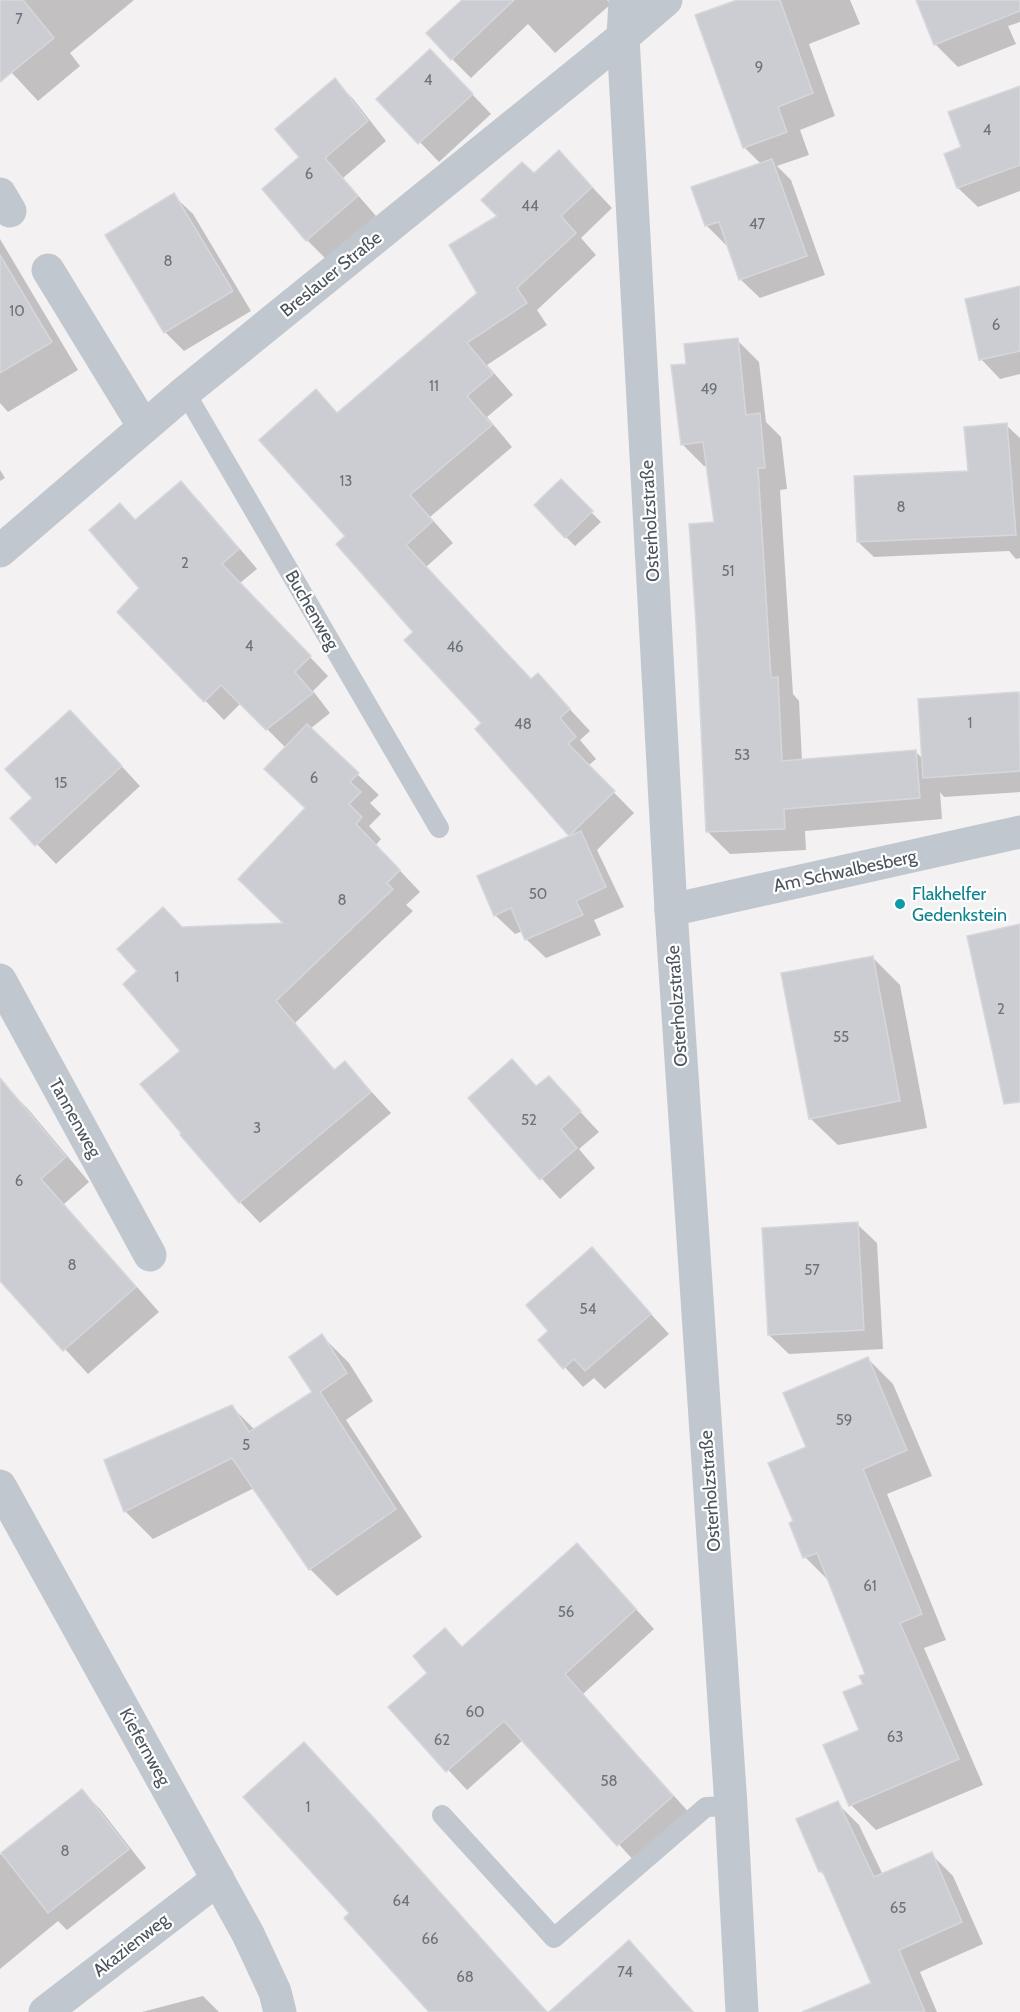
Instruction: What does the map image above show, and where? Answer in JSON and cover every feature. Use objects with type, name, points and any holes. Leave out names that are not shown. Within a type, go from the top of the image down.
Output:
[{"type":"street","name":"Osterholzstraße","points":[[625,0],[623,37],[671,910],[731,1806],[742,2012]]},
{"type":"street","name":"Breslauer Straße","points":[[0,552],[185,392],[666,0]]},
{"type":"street","points":[[48,270],[144,427]]},
{"type":"street","name":"Am Schwalbesberg","points":[[671,910],[1020,832]]},
{"type":"street","name":"Tannenweg","points":[[0,980],[150,1255]]},
{"type":"street","name":"Kiefernweg","points":[[0,1486],[248,1934],[275,1992],[280,2012]]},
{"type":"street","name":"Akazienweg","points":[[45,2012],[218,1879]]},
{"type":"lane","name":"Buchenweg","points":[[185,392],[439,828]]},
{"type":"lane","points":[[442,1815],[554,1938],[706,1808],[731,1806]]},
{"type":"building","points":[[0,0],[23,0],[54,38],[0,82]]},
{"type":"building","points":[[462,0],[514,0],[451,60],[426,33]]},
{"type":"building","points":[[737,0],[780,0],[813,93],[778,107],[787,132],[743,148],[695,15]]},
{"type":"building","points":[[916,0],[1020,0],[1020,11],[934,45]]},
{"type":"building","points":[[430,49],[473,94],[418,144],[376,99]]},
{"type":"building","points":[[335,78],[368,121],[325,158],[358,196],[306,241],[262,189],[299,157],[275,129]]},
{"type":"building","points":[[1020,86],[1020,165],[957,188],[944,154],[961,147],[948,112]]},
{"type":"building","points":[[559,150],[592,187],[561,216],[576,233],[517,288],[527,303],[467,343],[493,374],[467,396],[492,425],[410,495],[433,521],[406,545],[531,679],[538,673],[570,709],[560,718],[576,737],[568,744],[615,791],[569,836],[475,729],[481,723],[404,640],[413,632],[336,544],[345,536],[259,440],[316,389],[337,413],[477,293],[449,245],[497,216],[481,200],[522,162],[534,173]]},
{"type":"building","points":[[772,159],[807,256],[739,280],[719,222],[705,226],[691,187]]},
{"type":"building","points":[[174,193],[233,291],[164,333],[105,235]]},
{"type":"building","points":[[0,255],[52,342],[0,373]]},
{"type":"building","points":[[1020,286],[1020,351],[979,360],[965,299]]},
{"type":"building","points":[[738,338],[746,415],[760,413],[765,468],[758,468],[771,678],[778,677],[782,761],[916,750],[920,798],[784,809],[785,829],[706,832],[689,524],[714,522],[703,442],[681,445],[671,365],[686,364],[684,344]]},
{"type":"building","points":[[1007,423],[1016,535],[857,542],[854,476],[968,471],[964,427]]},
{"type":"building","points":[[561,479],[593,511],[565,538],[534,505]]},
{"type":"building","points":[[181,481],[239,549],[222,564],[311,656],[295,672],[313,693],[266,730],[221,685],[204,702],[117,612],[139,588],[89,530],[120,503],[135,520]]},
{"type":"building","points":[[1019,692],[1020,771],[923,778],[918,699]]},
{"type":"building","points":[[70,710],[122,766],[35,846],[10,818],[32,798],[5,769]]},
{"type":"building","points":[[307,724],[359,773],[350,782],[361,792],[349,804],[362,817],[356,824],[400,870],[387,883],[393,889],[276,1001],[334,1070],[345,1061],[371,1092],[239,1203],[180,1135],[181,1133],[140,1084],[180,1051],[123,984],[137,971],[117,949],[163,907],[182,927],[283,923],[238,879],[305,808],[264,769]]},
{"type":"building","points":[[581,831],[606,887],[576,901],[583,915],[525,940],[511,908],[494,916],[477,876]]},
{"type":"building","points":[[1020,924],[1020,1102],[1004,1104],[967,936]]},
{"type":"building","points":[[873,956],[900,1101],[809,1119],[781,973]]},
{"type":"building","points":[[512,1059],[536,1086],[549,1076],[581,1111],[561,1129],[577,1148],[540,1180],[468,1098]]},
{"type":"building","points":[[0,1078],[66,1157],[41,1179],[136,1287],[63,1351],[0,1281]]},
{"type":"building","points":[[858,1222],[864,1330],[768,1335],[762,1228]]},
{"type":"building","points":[[592,1247],[651,1314],[585,1371],[574,1359],[563,1369],[538,1340],[548,1331],[526,1305]]},
{"type":"building","points":[[322,1334],[347,1373],[320,1392],[396,1509],[309,1570],[232,1458],[124,1512],[104,1460],[232,1405],[249,1432],[312,1392],[289,1357]]},
{"type":"building","points":[[868,1357],[907,1450],[863,1469],[922,1614],[900,1623],[959,1759],[849,1806],[823,1745],[859,1730],[843,1692],[863,1684],[859,1676],[865,1674],[817,1553],[803,1558],[789,1523],[793,1521],[768,1463],[806,1447],[783,1393]]},
{"type":"building","points":[[577,1543],[636,1609],[565,1674],[673,1796],[617,1846],[504,1721],[446,1772],[388,1707],[427,1673],[413,1656],[445,1628],[462,1647]]},
{"type":"building","points":[[304,1742],[547,2012],[429,2012],[344,1918],[349,1913],[243,1797]]},
{"type":"building","points":[[82,1789],[129,1849],[48,1913],[1,1853]]},
{"type":"building","points":[[838,1801],[874,1877],[932,1852],[962,1922],[899,1950],[925,2012],[802,2012],[871,1983],[822,1870],[819,1872],[796,1819]]},
{"type":"building","points":[[629,1940],[693,2012],[549,2012]]},
{"type":"place","name":"Flakhelfer Gedenkstein","points":[[900,904]]}]
